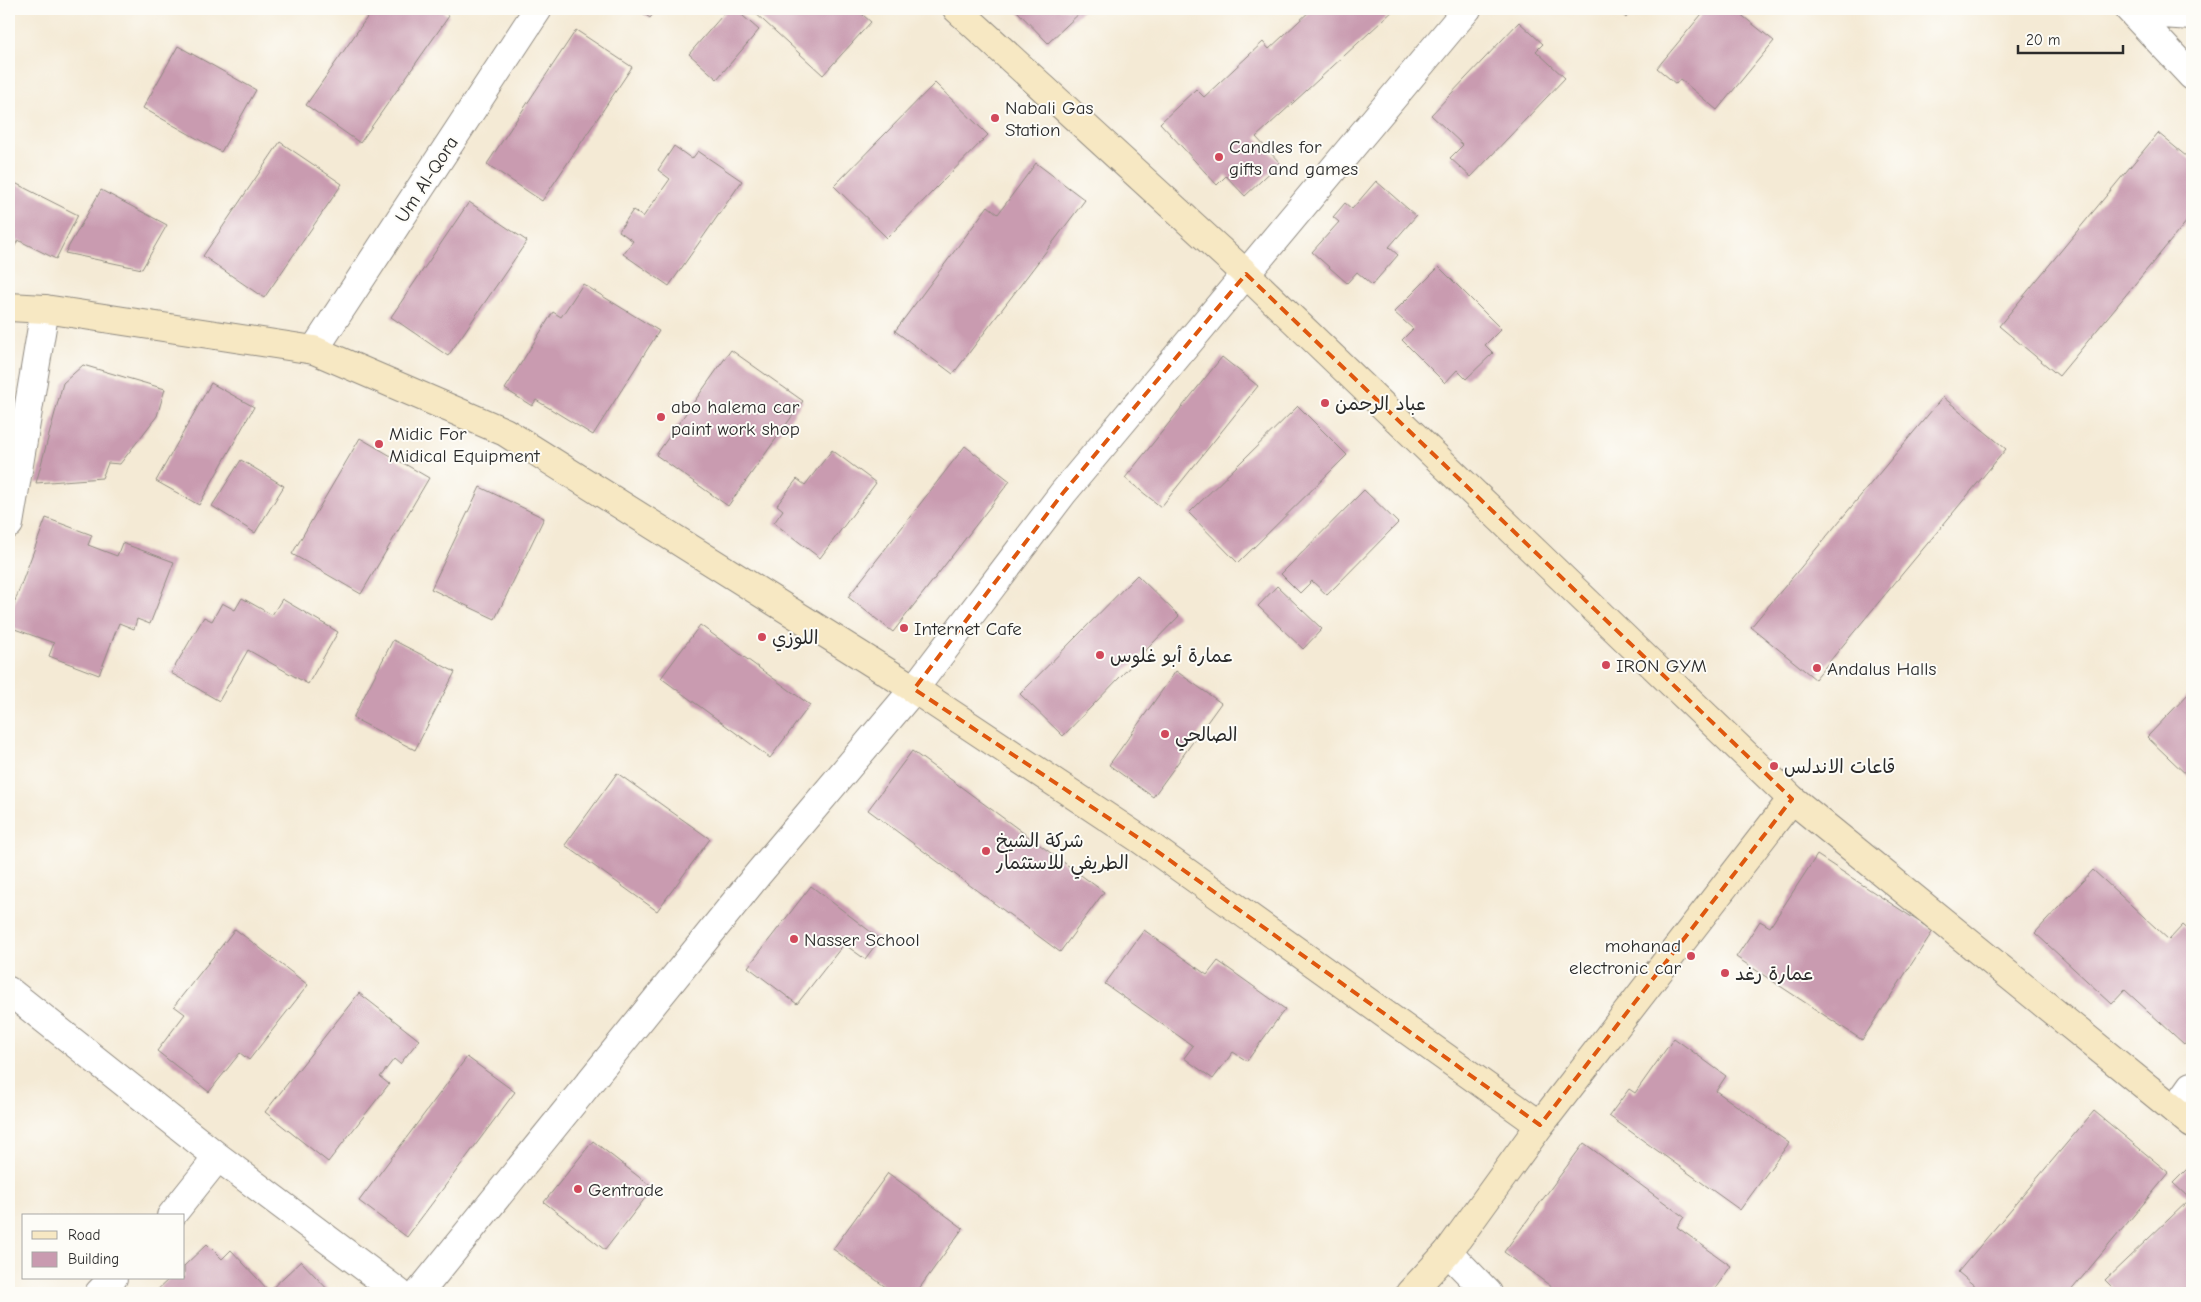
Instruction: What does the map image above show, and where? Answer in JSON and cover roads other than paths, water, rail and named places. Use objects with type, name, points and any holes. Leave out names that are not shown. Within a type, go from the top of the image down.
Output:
[{"type":"street","name":"Um Al-Qora","points":[[314,350],[538,9]]},
{"type":"street","points":[[957,9],[1246,274],[1792,799],[2184,1117],[2192,1086]]},
{"type":"street","points":[[419,1293],[752,882],[914,689],[1063,493],[1467,9]]},
{"type":"street","points":[[2129,9],[2192,76]]},
{"type":"street","points":[[2146,9],[2162,14],[2192,16]]},
{"type":"street","points":[[9,307],[46,308],[314,350],[505,432],[914,689],[1140,839],[1540,1125]]},
{"type":"street","points":[[9,524],[46,308]]},
{"type":"street","points":[[1410,1293],[1448,1252],[1540,1125],[1792,799]]},
{"type":"street","points":[[9,991],[218,1157],[399,1293]]},
{"type":"street","points":[[173,1214],[218,1157]]},
{"type":"street","points":[[1448,1252],[1488,1293]]},
{"type":"street","points":[[98,1293],[111,1280]]},
{"type":"place","name":"Nabali Gas Station","points":[[995,118]]},
{"type":"place","name":"Candles for gifts and games","points":[[1219,157]]},
{"type":"place","name":"عباد الرحمن","points":[[1325,403]]},
{"type":"place","name":"abo halema car paint work shop","points":[[661,417]]},
{"type":"place","name":"Midic For Midical Equipment","points":[[379,444]]},
{"type":"place","name":"Internet Cafe","points":[[904,628]]},
{"type":"place","name":"اللوزي","points":[[762,637]]},
{"type":"place","name":"عمارة أبو غلوس","points":[[1100,655]]},
{"type":"place","name":"IRON GYM","points":[[1606,665]]},
{"type":"place","name":"Andalus Halls","points":[[1817,668]]},
{"type":"place","name":"الصالحي","points":[[1165,734]]},
{"type":"place","name":"قاعات الاندلس","points":[[1774,766]]},
{"type":"place","name":"شركة الشيخ الطريفي للاستثمار","points":[[986,851]]},
{"type":"place","name":"Nasser School","points":[[794,939]]},
{"type":"place","name":"mohanad electronic car","points":[[1691,956]]},
{"type":"place","name":"عمارة رغد","points":[[1725,973]]},
{"type":"place","name":"Gentrade","points":[[578,1189]]}]
